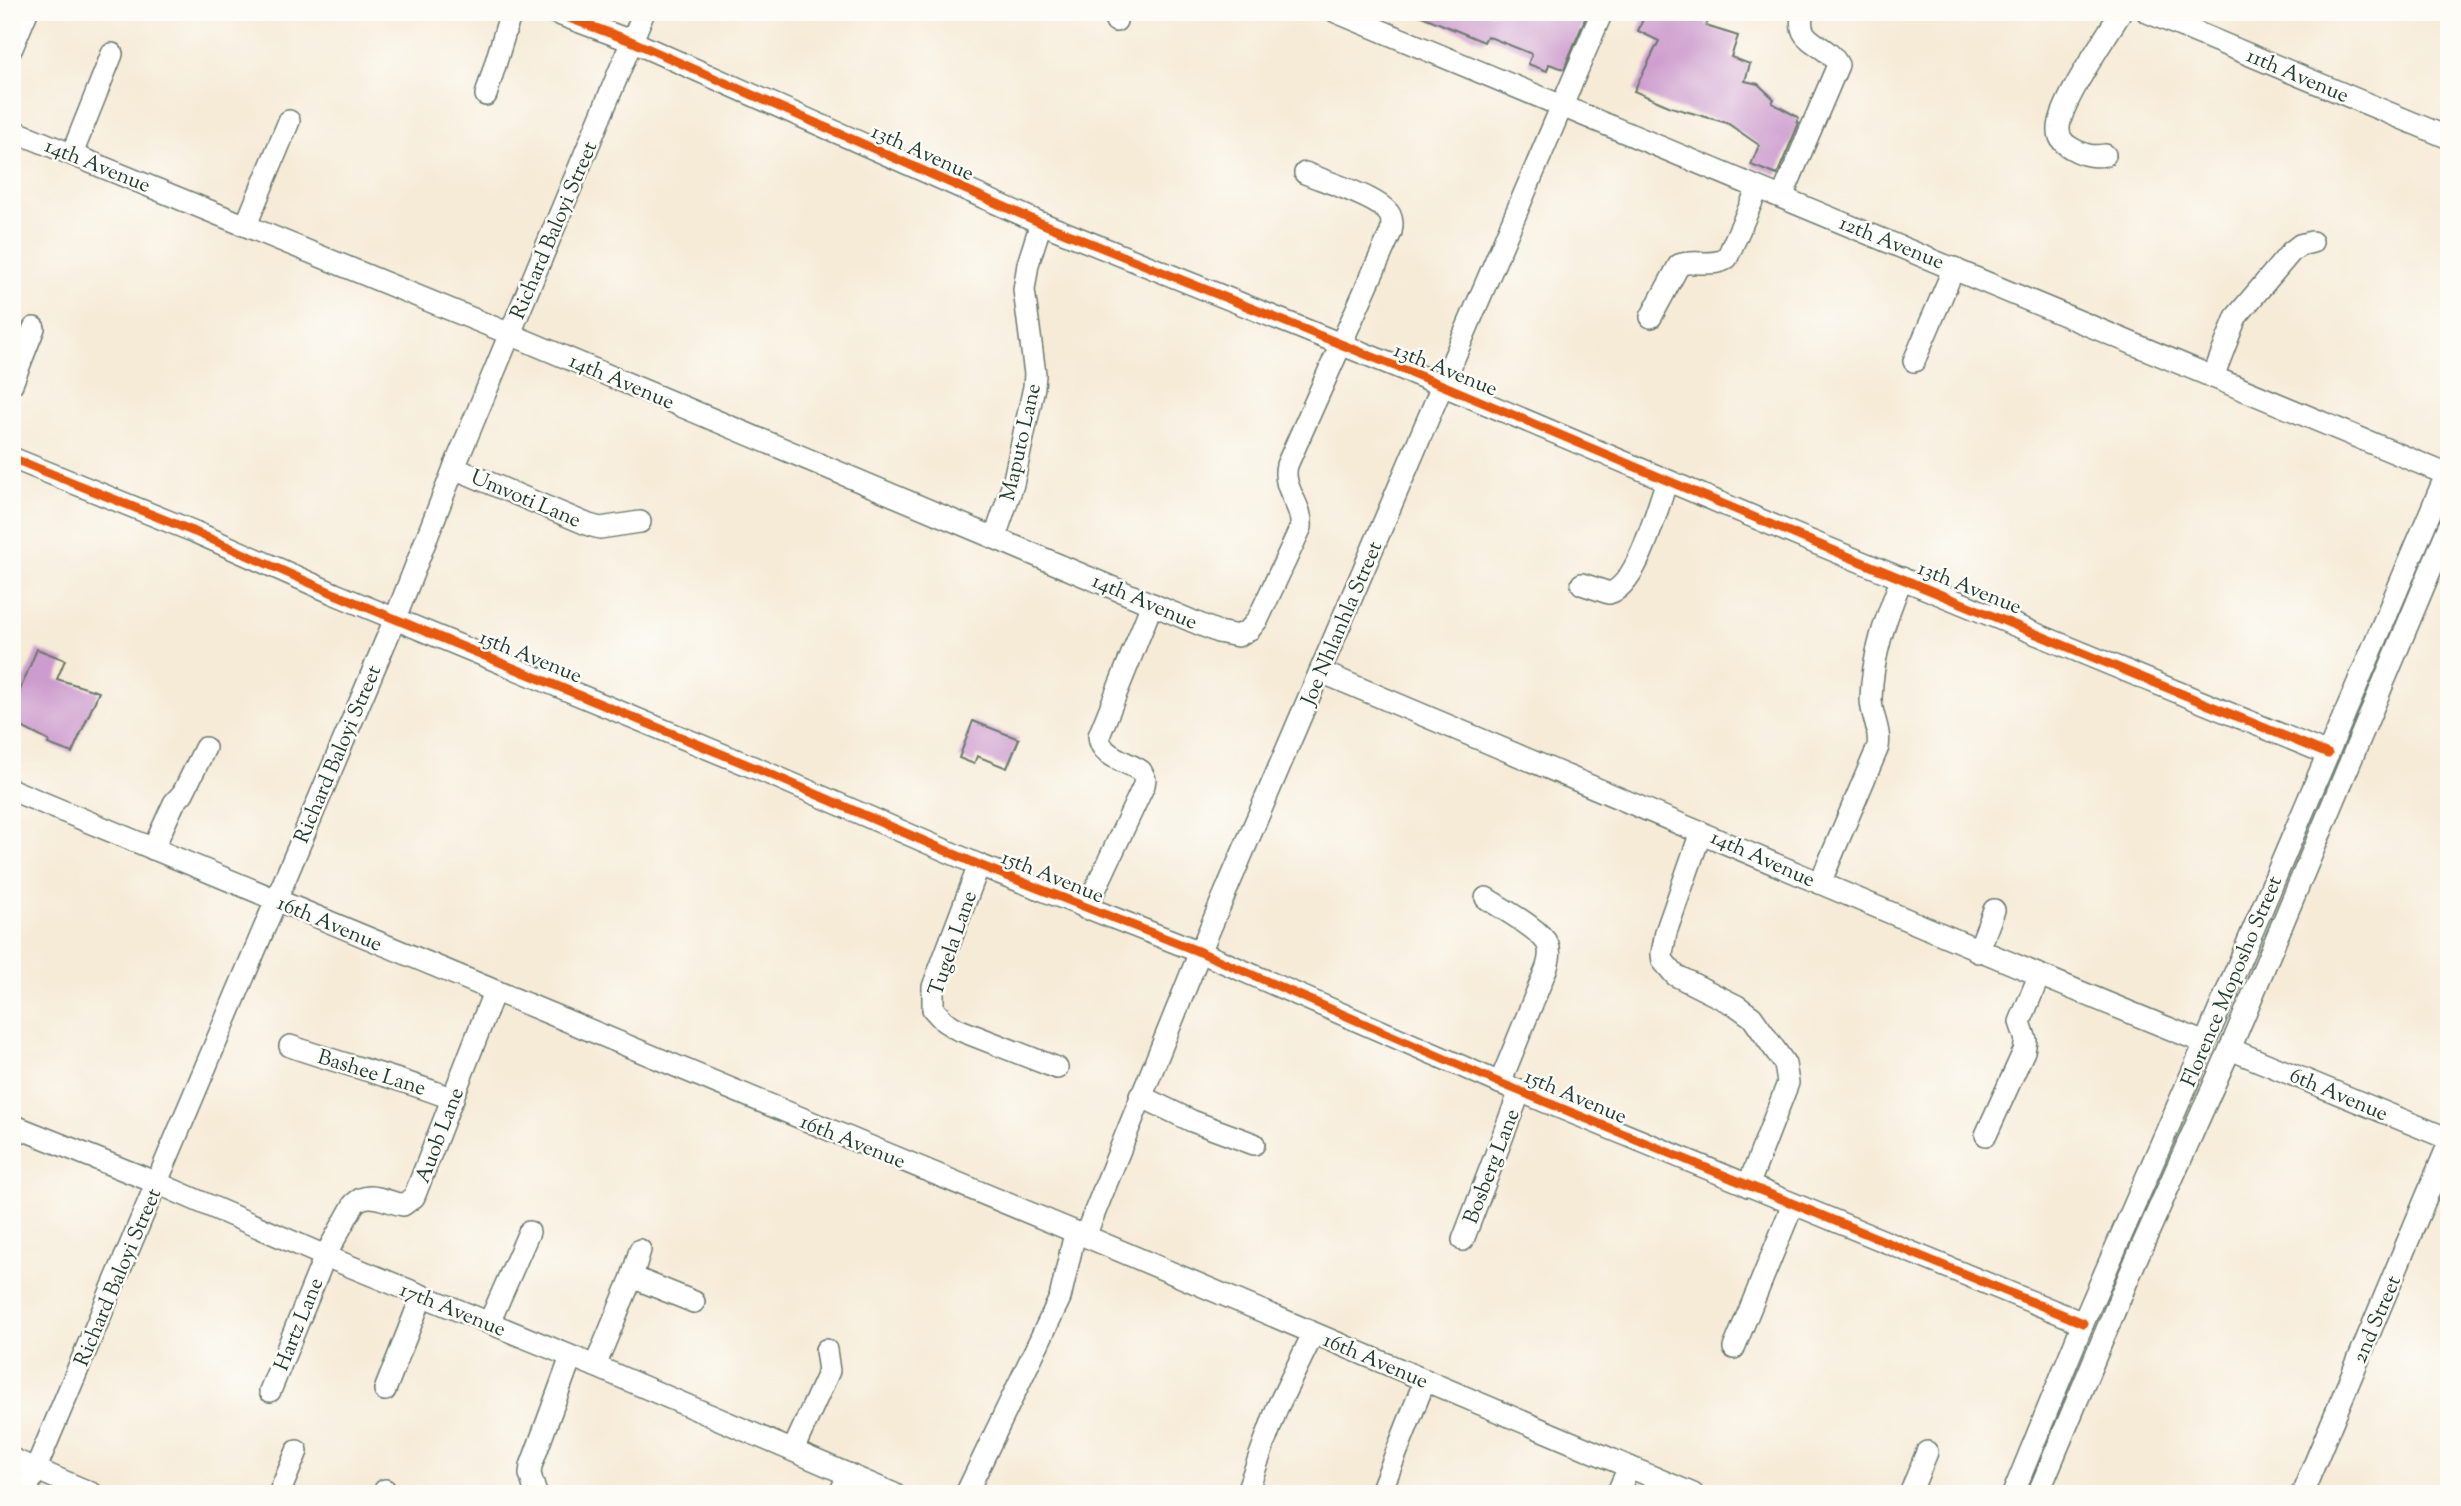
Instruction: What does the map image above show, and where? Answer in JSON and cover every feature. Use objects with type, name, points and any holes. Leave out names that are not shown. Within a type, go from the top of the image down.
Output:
[{"type":"street","points":[[12,48],[27,12]]},
{"type":"street","points":[[486,95],[511,12]]},
{"type":"street","name":"13th Avenue","points":[[553,12],[631,41],[1041,223],[1442,385],[1667,481],[2328,754]]},
{"type":"street","name":"Richard Baloyi Street","points":[[25,1494],[395,619],[454,468],[644,12]]},
{"type":"street","name":"12th Avenue","points":[[1336,12],[2213,377],[2447,471]]},
{"type":"street","name":"Joe Nhlanhla Street","points":[[967,1494],[1060,1298],[1080,1234],[1602,12]]},
{"type":"street","points":[[1782,197],[1838,65],[1832,56],[1801,30],[1804,12]]},
{"type":"street","points":[[2105,155],[2090,156],[2069,148],[2061,140],[2058,130],[2064,109],[2121,12]]},
{"type":"street","name":"11th Avenue","points":[[2147,12],[2449,138]]},
{"type":"street","points":[[72,154],[112,54]]},
{"type":"street","points":[[246,225],[289,121]]},
{"type":"street","name":"14th Avenue","points":[[12,130],[510,334],[1231,635],[1244,633],[1254,625],[1301,527],[1300,512],[1289,491],[1285,474],[1341,346]]},
{"type":"street","points":[[1305,173],[1376,202],[1389,214],[1392,222],[1391,232],[1341,346]]},
{"type":"street","points":[[1651,317],[1679,265],[1690,262],[1722,262],[1727,258],[1758,188]]},
{"type":"street","name":"Maputo Lane","points":[[995,537],[1013,484],[1033,394],[1035,374],[1030,326],[1025,307],[1025,281],[1041,223]]},
{"type":"street","points":[[2213,377],[2229,331],[2239,313],[2291,252],[2300,245],[2312,242]]},
{"type":"street","points":[[1914,360],[1954,268]]},
{"type":"street","points":[[12,384],[34,328]]},
{"type":"street","name":"15th Avenue","points":[[12,458],[195,532],[979,865],[1200,952],[1510,1087],[2083,1323]]},
{"type":"street","name":"Umvoti Lane","points":[[454,468],[589,526],[600,528],[640,522]]},
{"type":"street","name":"Florence Moposho Street","points":[[2013,1494],[2083,1323],[2205,1043],[2447,471]]},
{"type":"street","points":[[1582,584],[1609,593],[1622,586],[1635,566],[1667,481]]},
{"type":"street","name":"Florence Moposho Street","points":[[2038,1494],[2119,1298],[2230,1049],[2449,526]]},
{"type":"street","points":[[1820,883],[1878,747],[1880,735],[1871,709],[1876,657],[1881,632],[1902,578]]},
{"type":"street","points":[[1086,909],[1143,785],[1141,771],[1107,754],[1100,745],[1099,736],[1152,604]]},
{"type":"street","name":"14th Avenue","points":[[1321,672],[1978,952],[2205,1043]]},
{"type":"street","points":[[153,849],[174,803],[183,793],[205,748]]},
{"type":"street","name":"16th Avenue","points":[[12,790],[1080,1234],[1685,1492]]},
{"type":"street","points":[[1701,832],[1666,932],[1662,954],[1663,961],[1675,975],[1737,1006],[1752,1017],[1785,1064],[1788,1083],[1748,1186]]},
{"type":"street","name":"Tugela Lane","points":[[979,865],[933,987],[933,1009],[944,1021],[957,1029],[1057,1068]]},
{"type":"street","name":"Bosberg Lane","points":[[1463,1240],[1550,955],[1547,944],[1539,934],[1486,898]]},
{"type":"street","points":[[1978,952],[1994,910]]},
{"type":"street","points":[[1986,1135],[2024,1051],[2026,1040],[2020,1022],[2039,976]]},
{"type":"street","name":"Auob Lane","points":[[325,1256],[360,1198],[369,1196],[403,1205],[410,1202],[418,1188],[494,992]]},
{"type":"street","name":"Bashee Lane","points":[[290,1046],[453,1099]]},
{"type":"street","name":"6th Avenue","points":[[2230,1049],[2449,1141]]},
{"type":"street","points":[[1140,1097],[1192,1121],[1254,1144]]},
{"type":"street","name":"17th Avenue","points":[[12,1125],[157,1183],[325,1256],[596,1366],[793,1450],[844,1484],[894,1494]]},
{"type":"street","name":"2nd Street","points":[[2302,1494],[2449,1141]]},
{"type":"street","points":[[1734,1348],[1793,1204]]},
{"type":"street","points":[[489,1323],[528,1232]]},
{"type":"street","points":[[596,1366],[640,1250]]},
{"type":"street","name":"Hartz Lane","points":[[270,1391],[325,1256]]},
{"type":"street","points":[[632,1277],[694,1302]]},
{"type":"street","points":[[385,1390],[422,1296]]},
{"type":"street","points":[[1246,1494],[1278,1408],[1313,1334]]},
{"type":"street","points":[[793,1450],[829,1371],[826,1350]]},
{"type":"street","points":[[536,1494],[530,1475],[531,1466],[571,1357]]},
{"type":"street","points":[[1380,1494],[1425,1380]]},
{"type":"street","points":[[279,1494],[296,1451]]},
{"type":"street","points":[[1910,1494],[1927,1452]]},
{"type":"street","points":[[12,1459],[93,1494]]},
{"type":"street","points":[[1617,1494],[1629,1467]]},
{"type":"building","points":[[1412,12],[1588,12],[1564,69],[1549,64],[1547,71],[1528,64],[1532,54],[1487,36],[1484,42]]},
{"type":"building","points":[[1646,12],[1692,12],[1708,21],[1706,26],[1738,36],[1731,57],[1750,64],[1745,81],[1758,84],[1774,99],[1772,103],[1798,117],[1799,123],[1777,175],[1751,165],[1759,145],[1727,123],[1671,107],[1634,91],[1659,41],[1638,31]]},
{"type":"building","points":[[37,649],[65,660],[57,679],[99,692],[72,753],[48,744],[49,741],[12,722],[12,709]]},
{"type":"building","points":[[973,721],[1019,739],[1007,768],[977,756],[974,764],[959,758]]},
{"type":"cycle path","points":[[553,12],[631,41],[1041,223],[1442,385],[1808,540],[2328,754]]},
{"type":"cycle path","points":[[12,458],[195,532],[335,594],[765,772],[979,865],[1200,952],[1500,1083],[2083,1323]]}]
